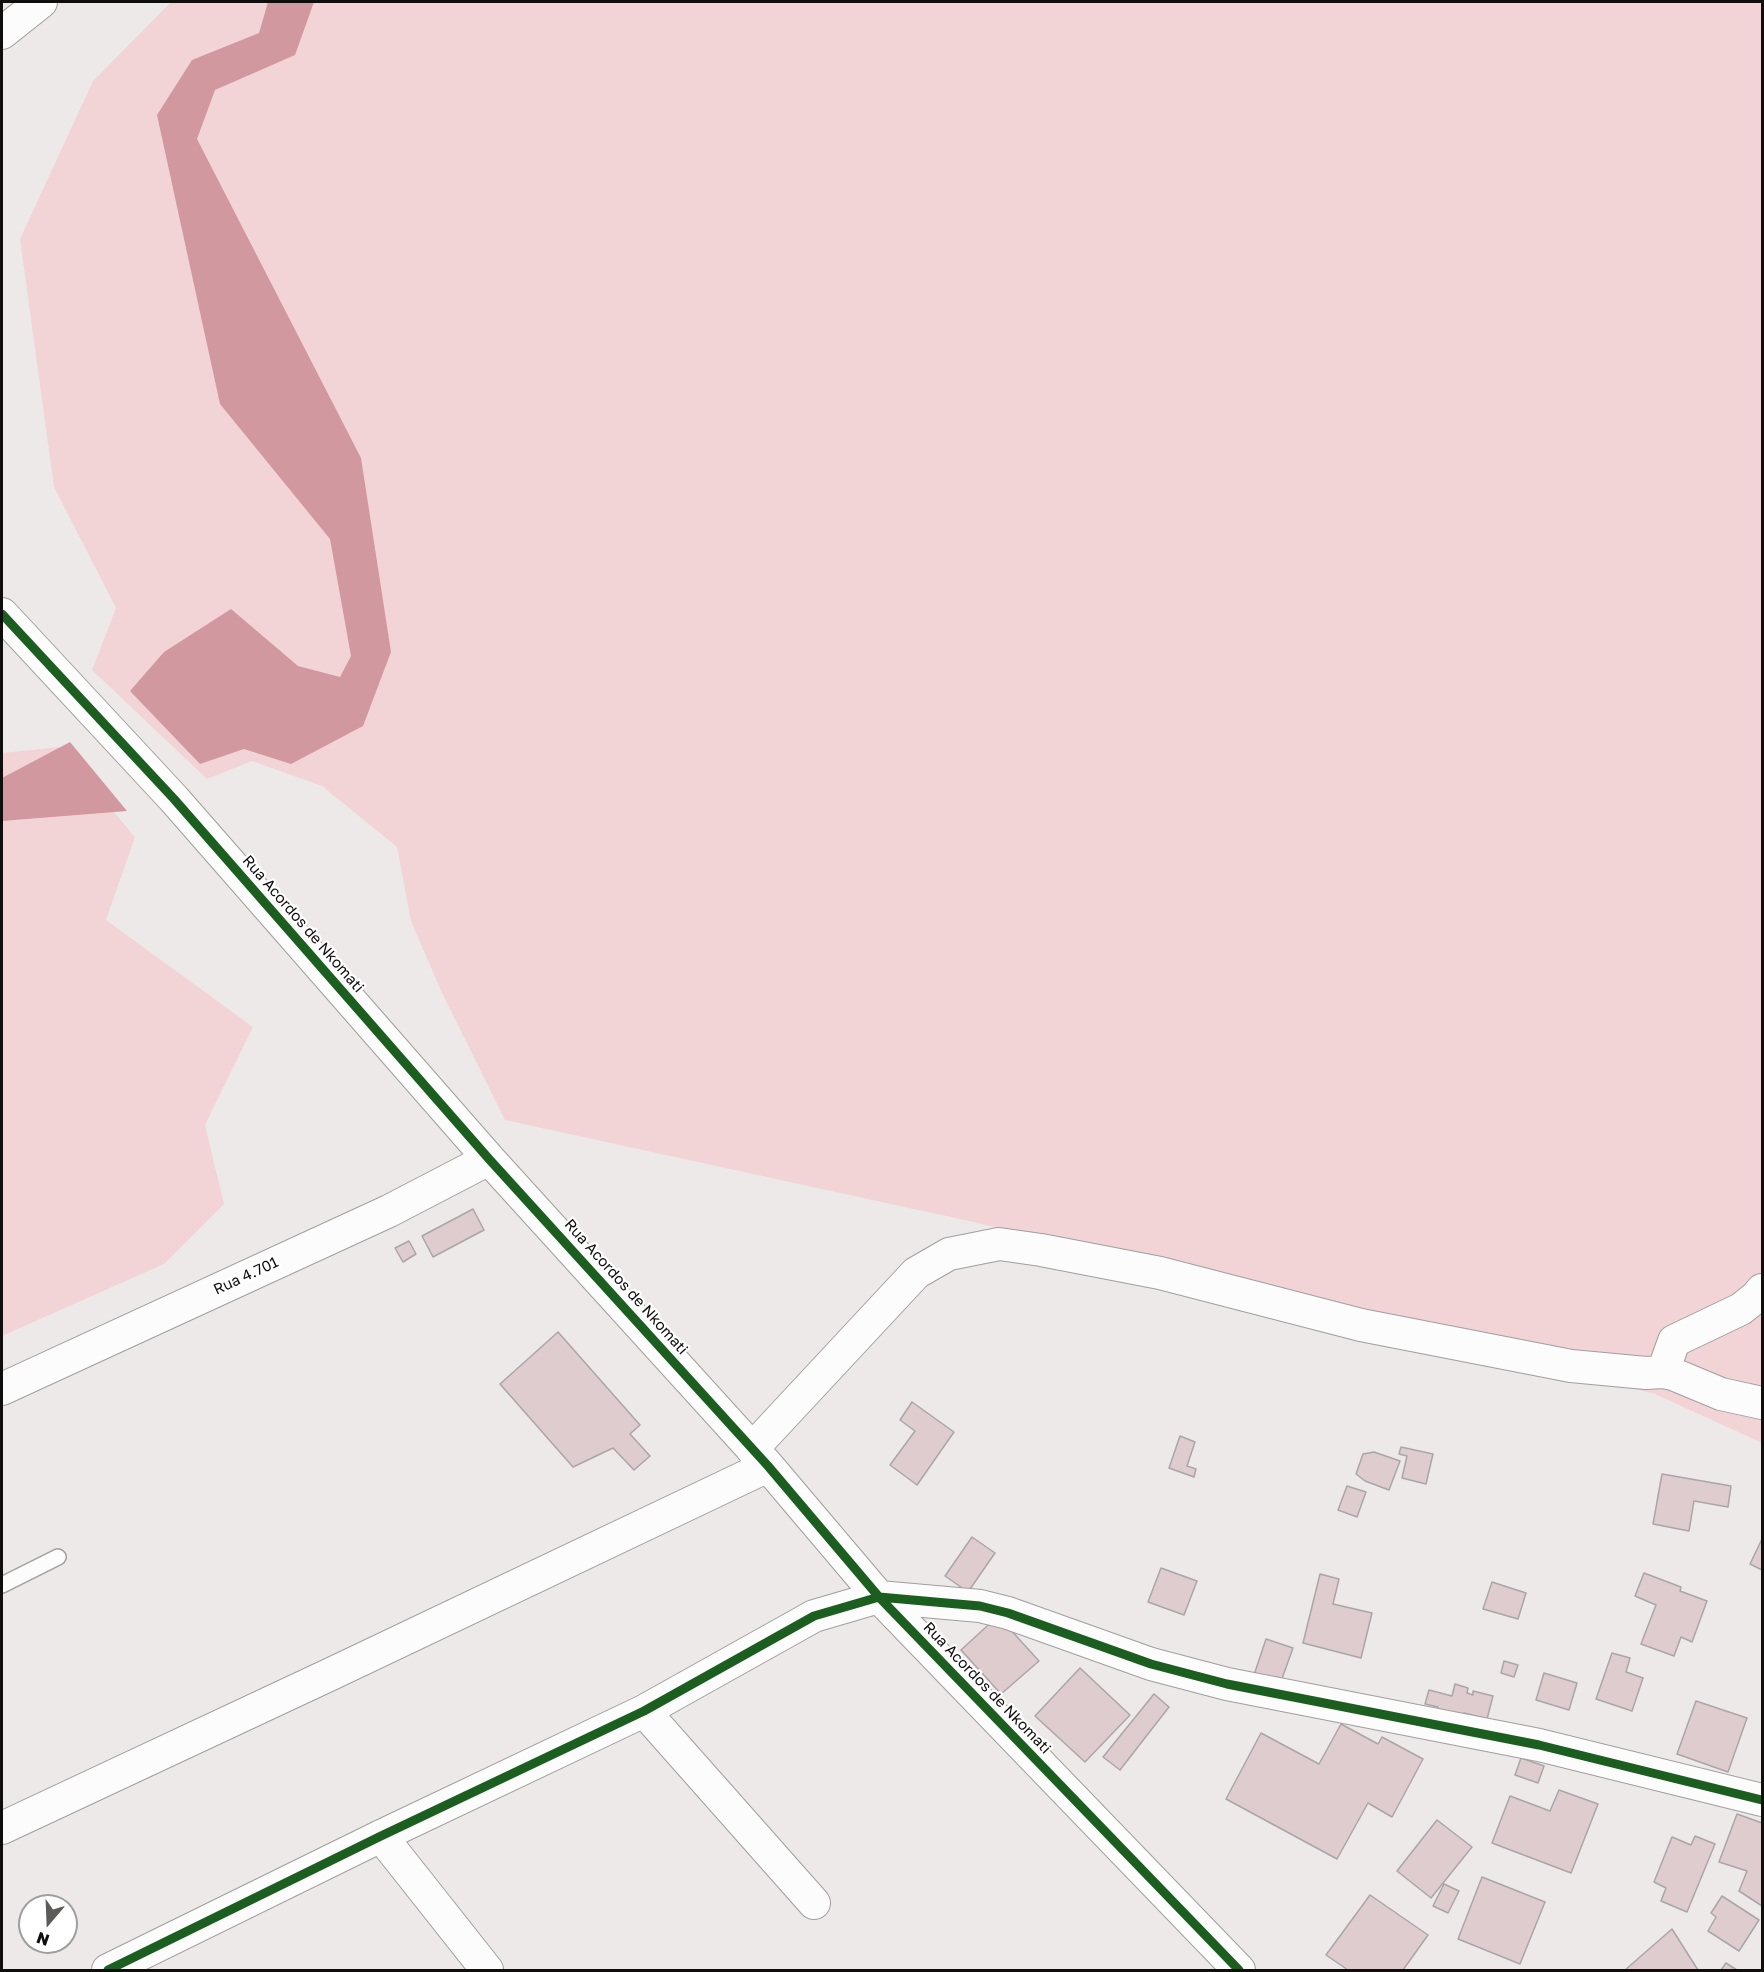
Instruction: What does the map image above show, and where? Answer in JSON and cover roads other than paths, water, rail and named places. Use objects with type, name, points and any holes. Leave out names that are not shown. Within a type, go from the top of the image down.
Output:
[{"type":"street","points":[[2,33],[41,2]]},
{"type":"street","name":"Rua Acordos de Nkomati","points":[[2,614],[174,799],[489,1159],[760,1457],[879,1597],[1239,1971]]},
{"type":"street","name":"Rua 4.701","points":[[2,1389],[389,1211],[489,1159]]},
{"type":"street","points":[[2,1828],[331,1674],[760,1457],[916,1273],[949,1254],[999,1244],[1041,1250],[1160,1273],[1361,1325],[1571,1366],[1673,1374],[1721,1394],[1762,1403]]},
{"type":"street","points":[[1663,1372],[1674,1341],[1741,1309],[1756,1298],[1762,1290]]},
{"type":"street","points":[[108,1971],[381,1836],[644,1711],[814,1616],[879,1597],[980,1606],[1008,1613],[1151,1664],[1227,1684],[1539,1745],[1762,1800]]},
{"type":"street","points":[[644,1711],[814,1903]]},
{"type":"street","points":[[381,1836],[487,1971]]},
{"type":"lane","points":[[2,1585],[58,1557]]}]
